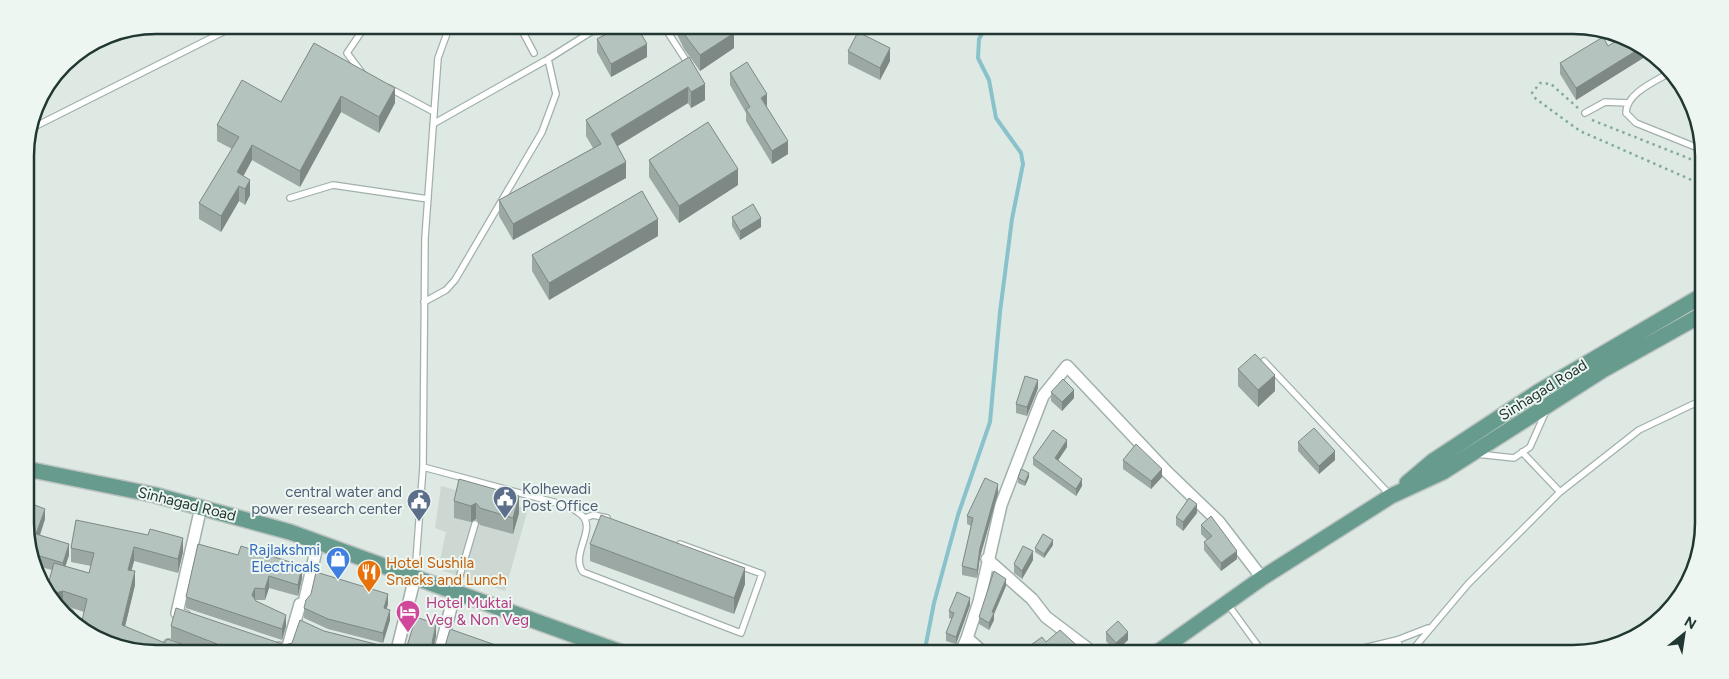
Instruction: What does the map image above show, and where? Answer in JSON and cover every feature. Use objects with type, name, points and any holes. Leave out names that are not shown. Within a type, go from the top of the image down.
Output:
[{"type":"main road","name":"Sinhagad Road","points":[[1391,496],[1433,460],[1487,425],[1620,343],[1695,300]]},
{"type":"main road","name":"Sinhagad Road","points":[[1167,645],[1262,578],[1391,496],[1443,472],[1548,407],[1603,370],[1695,318]]},
{"type":"main road","name":"Sinhagad Road","points":[[34,470],[248,519],[318,542],[601,645]]},
{"type":"street","points":[[964,645],[978,602],[1001,505],[1042,396],[1067,366],[1167,472],[1219,522],[1262,578]]},
{"type":"street","points":[[195,619],[177,613],[201,507]]},
{"type":"street","points":[[287,645],[290,619],[300,604],[304,603],[318,542]]},
{"type":"street","points":[[988,559],[1032,599],[1046,616],[1084,645]]},
{"type":"street","points":[[395,645],[415,577]]},
{"type":"street","points":[[441,645],[456,592]]},
{"type":"street","points":[[290,619],[309,627]]},
{"type":"street","points":[[968,636],[976,645]]},
{"type":"street","points":[[161,642],[169,645]]},
{"type":"lane","points":[[38,125],[219,34]]},
{"type":"lane","points":[[360,34],[347,53],[363,75],[371,79]]},
{"type":"lane","points":[[415,577],[423,466],[424,302],[428,199],[438,58],[447,34]]},
{"type":"lane","points":[[524,34],[534,53]]},
{"type":"lane","points":[[434,124],[548,60],[588,34]]},
{"type":"lane","points":[[669,34],[691,68]]},
{"type":"lane","points":[[424,302],[446,290],[455,280],[542,132],[556,94],[548,60]]},
{"type":"lane","points":[[1664,76],[1635,95],[1628,103],[1626,113],[1636,123],[1694,147]]},
{"type":"lane","points":[[379,83],[434,112]]},
{"type":"lane","points":[[1585,113],[1605,102],[1628,103]]},
{"type":"lane","points":[[290,198],[333,185],[428,199]]},
{"type":"lane","points":[[1264,362],[1391,496]]},
{"type":"lane","points":[[1416,645],[1468,584],[1560,492],[1639,430],[1695,403]]},
{"type":"lane","points":[[1472,454],[1514,458],[1530,447],[1548,407]]},
{"type":"lane","points":[[1522,452],[1560,492]]},
{"type":"lane","points":[[423,466],[561,504],[579,512],[585,518],[586,531],[577,559],[578,566],[583,572],[741,633],[762,574],[672,541]]},
{"type":"lane","points":[[585,518],[600,515],[618,522]]},
{"type":"lane","points":[[456,592],[475,524]]},
{"type":"lane","points":[[1227,603],[1257,645]]},
{"type":"lane","points":[[1376,645],[1397,640],[1431,627]]},
{"type":"lane","points":[[1397,640],[1399,645]]},
{"type":"path","points":[[1695,161],[1593,121],[1551,84],[1540,83],[1534,88],[1532,93],[1536,99],[1580,131],[1695,181]]},
{"type":"shaded area","points":[[441,486],[528,509],[505,591],[438,569],[446,532],[435,528]]},
{"type":"building","points":[[606,34],[641,34],[647,44],[611,64],[597,39]]},
{"type":"building","points":[[684,34],[732,34],[700,55]]},
{"type":"building","points":[[857,34],[862,34],[890,48],[880,68],[848,51]]},
{"type":"building","points":[[1602,37],[1608,46],[1616,41],[1636,51],[1576,88],[1560,63]]},
{"type":"building","points":[[314,43],[395,88],[379,117],[341,96],[300,171],[252,145],[237,172],[250,180],[245,189],[239,186],[221,216],[199,203],[239,137],[217,125],[242,80],[281,102]]},
{"type":"building","points":[[689,57],[705,84],[691,92],[688,87],[611,134],[626,162],[513,224],[499,200],[601,144],[586,120]]},
{"type":"building","points":[[747,62],[767,94],[761,98],[788,141],[772,151],[746,109],[750,107],[730,73]]},
{"type":"building","points":[[708,122],[738,169],[679,206],[649,160]]},
{"type":"building","points":[[642,191],[658,219],[549,283],[532,255]]},
{"type":"building","points":[[753,204],[761,218],[740,231],[732,217]]},
{"type":"building","points":[[1255,354],[1275,375],[1258,390],[1238,369]]},
{"type":"building","points":[[1025,376],[1038,380],[1027,407],[1016,404]]},
{"type":"building","points":[[1063,379],[1074,390],[1062,402],[1051,392]]},
{"type":"building","points":[[1314,428],[1335,451],[1319,466],[1298,442]]},
{"type":"building","points":[[1053,430],[1067,440],[1055,458],[1082,479],[1076,489],[1033,458]]},
{"type":"building","points":[[1136,444],[1162,469],[1151,481],[1123,460]]},
{"type":"building","points":[[1021,469],[1029,473],[1025,482],[1018,478]]},
{"type":"building","points":[[985,478],[998,484],[980,548],[977,570],[962,566],[973,518],[967,516]]},
{"type":"building","points":[[459,479],[519,496],[513,518],[480,508],[476,503],[471,506],[454,501]]},
{"type":"building","points":[[1189,498],[1197,504],[1183,522],[1176,517]]},
{"type":"building","points":[[34,505],[45,509],[36,534],[69,544],[63,563],[38,556],[34,531]]},
{"type":"building","points":[[601,515],[745,568],[734,598],[590,544]]},
{"type":"building","points":[[1211,516],[1237,551],[1221,563],[1204,542],[1212,536],[1201,525]]},
{"type":"building","points":[[76,520],[148,535],[150,529],[183,538],[178,559],[134,547],[128,570],[135,571],[122,625],[165,643],[167,639],[182,645],[132,643],[102,633],[82,620],[87,599],[63,591],[55,593],[49,582],[54,563],[89,573],[94,553],[71,548]]},
{"type":"building","points":[[1043,534],[1053,540],[1044,554],[1035,548]]},
{"type":"building","points":[[198,544],[238,555],[241,546],[302,566],[298,585],[269,576],[265,589],[255,588],[252,595],[256,601],[286,615],[282,629],[186,597]]},
{"type":"building","points":[[1023,546],[1033,551],[1022,571],[1014,564]]},
{"type":"building","points":[[994,571],[1006,579],[989,623],[979,617]]},
{"type":"building","points":[[316,572],[388,594],[384,608],[390,610],[383,633],[328,619],[304,608],[306,600],[311,594]]},
{"type":"building","points":[[957,592],[970,598],[956,637],[946,633],[954,613],[949,611]]},
{"type":"building","points":[[176,608],[285,645],[217,645],[171,626]]},
{"type":"building","points":[[416,617],[436,624],[432,643],[434,645],[407,645]]},
{"type":"building","points":[[300,620],[324,631],[379,645],[285,645],[292,643]]},
{"type":"building","points":[[1118,621],[1128,632],[1116,643],[1106,632]]},
{"type":"building","points":[[450,629],[495,645],[445,645]]},
{"type":"building","points":[[1060,630],[1076,645],[1031,645],[1042,637],[1046,642]]},
{"type":"waterway","points":[[926,645],[934,603],[958,515],[990,422],[1000,312],[1012,219],[1023,164],[1021,153],[996,118],[989,80],[978,58],[979,39],[982,34]]},
{"type":"place","name":"Kolhewadi Post Office","points":[[505,519]]},
{"type":"place","name":"central water and power research center","points":[[419,522]]},
{"type":"place","name":"Rajlakshmi Electricals","points":[[338,580]]},
{"type":"place","name":"Hotel Sushila Snacks and Lunch","points":[[369,593]]},
{"type":"place","name":"Hotel Muktai Veg & Non Veg","points":[[408,633]]}]
